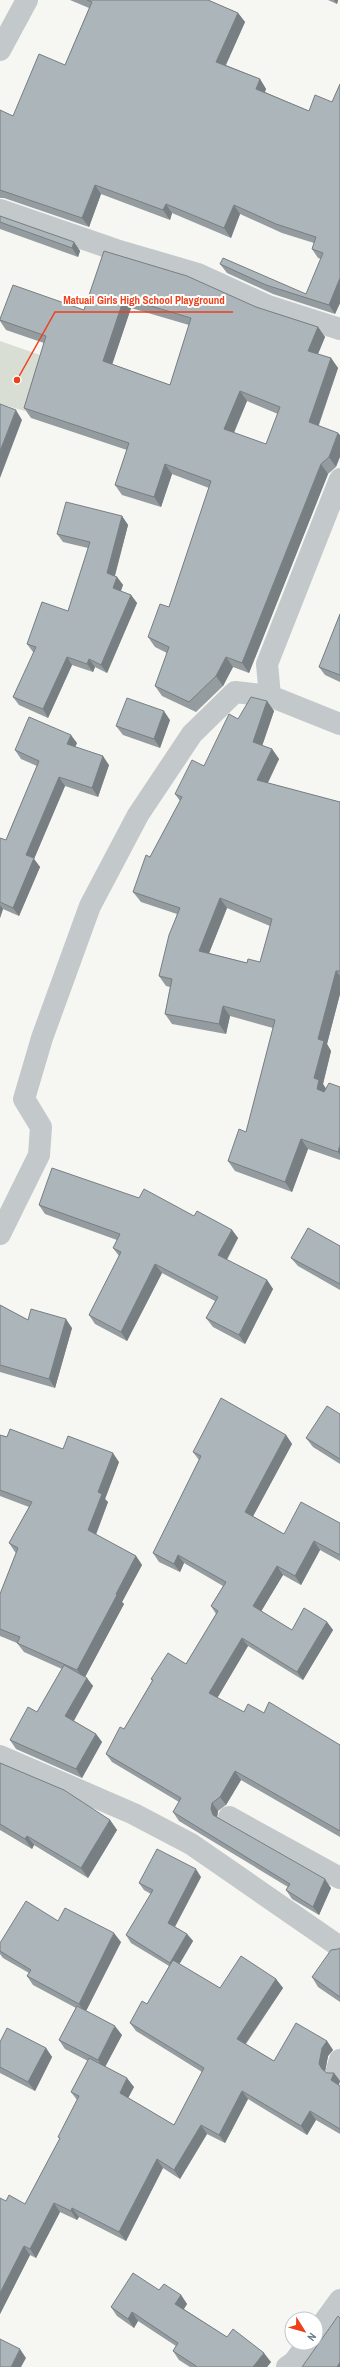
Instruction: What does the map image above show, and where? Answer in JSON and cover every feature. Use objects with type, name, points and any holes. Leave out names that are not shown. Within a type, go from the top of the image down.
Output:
[{"type":"street","points":[[0,50],[27,0]]},
{"type":"street","points":[[0,210],[116,250],[198,274],[268,306],[340,329]]},
{"type":"street","points":[[270,696],[267,664],[340,479]]},
{"type":"street","points":[[0,1234],[38,1155],[41,1127],[24,1099],[42,1038],[90,906],[138,815],[192,734],[235,692],[270,696],[340,724]]},
{"type":"street","points":[[0,1756],[134,1814],[190,1844],[340,1946]]},
{"type":"street","points":[[229,1817],[340,1878]]},
{"type":"street","points":[[324,2322],[340,2300]]},
{"type":"street","points":[[287,2367],[294,2362],[302,2351]]},
{"type":"shaded area","points":[[0,341],[43,356],[25,411],[0,404]]},
{"type":"building","points":[[87,0],[208,0],[238,13],[216,62],[260,79],[256,89],[309,111],[315,95],[332,102],[340,84],[340,278],[329,305],[266,285],[220,264],[223,258],[306,294],[323,253],[312,249],[316,237],[276,224],[234,205],[224,228],[166,204],[163,210],[95,185],[82,218],[0,190],[0,110],[13,116],[39,54],[65,65],[92,2]]},
{"type":"building","points":[[0,216],[74,242],[72,248],[0,222]]},
{"type":"building","points":[[104,251],[187,276],[256,307],[318,327],[308,351],[331,358],[309,422],[338,433],[329,457],[321,464],[242,663],[226,657],[216,676],[189,702],[155,686],[169,647],[148,637],[160,604],[169,607],[211,481],[165,464],[154,497],[115,485],[129,443],[24,408],[46,336],[0,320],[13,285],[84,310]],"holes":[[[124,298],[191,318],[170,385],[103,361]],[[240,391],[280,407],[266,444],[224,429]]]},
{"type":"building","points":[[0,404],[16,410],[0,451]]},
{"type":"building","points":[[66,502],[122,516],[107,573],[117,577],[113,588],[131,595],[101,665],[89,659],[87,664],[67,657],[43,709],[13,697],[36,647],[27,644],[42,602],[68,611],[90,542],[57,534]]},
{"type":"building","points":[[340,614],[340,675],[319,667]]},
{"type":"building","points":[[251,697],[267,701],[253,742],[272,749],[257,780],[340,802],[340,971],[336,971],[318,1039],[324,1041],[314,1078],[319,1080],[317,1089],[324,1092],[329,1083],[340,1087],[340,1145],[338,1152],[301,1139],[285,1182],[228,1161],[239,1129],[246,1132],[275,1020],[223,1006],[219,1024],[165,1014],[172,979],[159,976],[169,935],[180,908],[133,892],[146,855],[150,857],[182,797],[175,794],[192,760],[204,766],[229,714],[238,719]],"holes":[[[220,898],[272,919],[260,962],[248,959],[247,963],[199,951]]]},
{"type":"building","points":[[127,698],[164,711],[154,739],[116,726]]},
{"type":"building","points":[[29,717],[71,735],[67,744],[103,756],[92,788],[59,777],[26,855],[34,858],[13,908],[0,902],[0,838],[6,840],[39,761],[15,750]]},
{"type":"building","points":[[52,1168],[139,1198],[144,1189],[194,1216],[197,1211],[232,1230],[218,1255],[267,1280],[239,1335],[206,1318],[218,1297],[155,1264],[121,1332],[89,1315],[121,1252],[113,1248],[120,1234],[39,1205]]},
{"type":"building","points":[[308,1228],[340,1246],[340,1284],[291,1258]]},
{"type":"building","points":[[0,1305],[28,1320],[31,1309],[66,1319],[49,1379],[0,1365]]},
{"type":"building","points":[[221,1398],[286,1435],[245,1512],[284,1534],[301,1502],[340,1523],[340,1555],[314,1541],[295,1576],[277,1566],[253,1606],[292,1630],[304,1608],[327,1622],[297,1672],[242,1638],[209,1693],[244,1712],[248,1704],[264,1713],[269,1702],[340,1745],[340,1831],[235,1771],[220,1797],[212,1803],[211,1809],[213,1815],[325,1879],[313,1907],[286,1890],[290,1884],[173,1812],[181,1798],[106,1754],[120,1727],[124,1729],[153,1680],[151,1679],[168,1653],[186,1664],[218,1611],[211,1606],[226,1582],[178,1555],[174,1564],[153,1553],[201,1456],[193,1452]]},
{"type":"building","points":[[327,1406],[340,1414],[340,1459],[306,1438]]},
{"type":"building","points":[[10,1429],[63,1449],[68,1436],[113,1453],[98,1492],[102,1494],[88,1530],[136,1556],[77,1670],[17,1643],[20,1637],[0,1629],[0,1594],[18,1548],[9,1543],[32,1502],[0,1490],[0,1435],[7,1437]]},
{"type":"building","points":[[64,1665],[87,1678],[65,1716],[96,1734],[76,1769],[10,1740],[28,1707],[37,1712]]},
{"type":"building","points":[[0,1763],[64,1790],[110,1820],[81,1868],[27,1836],[25,1839],[0,1824]]},
{"type":"building","points":[[157,1849],[196,1869],[168,1923],[187,1934],[170,1963],[126,1935],[153,1890],[139,1883]]},
{"type":"building","points":[[26,1901],[58,1921],[65,1908],[114,1933],[79,2004],[27,1976],[31,1970],[0,1951],[0,1943]]},
{"type":"building","points":[[340,1948],[340,1997],[312,1977],[331,1950]]},
{"type":"building","points":[[241,1956],[276,1979],[237,2039],[274,2061],[296,2023],[327,2041],[322,2048],[319,2064],[327,2073],[334,2073],[331,2080],[340,2086],[340,2129],[310,2111],[301,2126],[242,2091],[219,2135],[201,2125],[174,2170],[157,2159],[119,2232],[72,2208],[71,2211],[54,2203],[30,2249],[24,2246],[0,2293],[0,2198],[6,2201],[9,2195],[25,2204],[60,2138],[58,2137],[79,2096],[71,2092],[89,2058],[127,2078],[120,2093],[174,2125],[204,2068],[130,2023],[142,2001],[147,2004],[173,1960],[220,1988]]},
{"type":"building","points":[[77,2006],[115,2026],[98,2060],[59,2040]]},
{"type":"building","points":[[7,2028],[46,2048],[28,2082],[0,2067],[0,2042]]},
{"type":"building","points":[[133,2273],[159,2290],[164,2284],[181,2295],[175,2304],[227,2337],[233,2329],[264,2353],[253,2367],[196,2367],[173,2351],[178,2343],[132,2312],[128,2319],[111,2307]]},
{"type":"building","points":[[338,2316],[340,2318],[340,2362],[337,2367],[302,2367],[313,2351],[324,2351],[324,2336]]},
{"type":"building","points":[[0,2339],[20,2349],[11,2367],[0,2367]]},
{"type":"place","name":"Matuail Girls High School Playground","points":[[17,380]]}]
